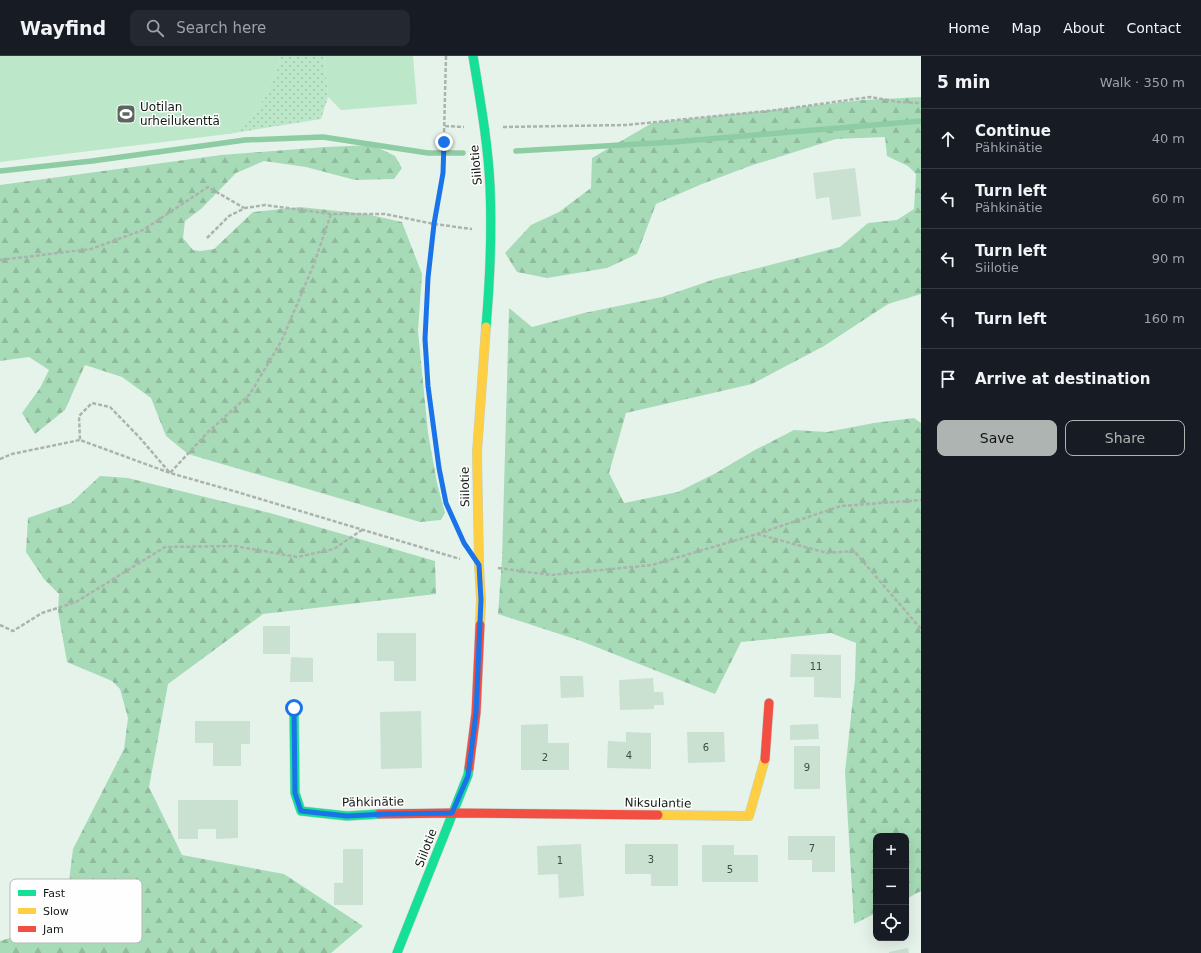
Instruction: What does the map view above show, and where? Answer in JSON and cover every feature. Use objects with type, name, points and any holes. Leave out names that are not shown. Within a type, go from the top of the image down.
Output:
[{"type":"street","name":"Siilotie","points":[[397,953],[468,776],[476,713],[481,600],[477,452],[490,279],[490,186],[484,127],[473,56]]},
{"type":"street","name":"Niksulantie","points":[[452,813],[749,816],[765,757],[769,703]]},
{"type":"street","name":"Pähkinätie","points":[[294,708],[295,793],[301,811],[347,816],[452,813]]},
{"type":"path","points":[[446,56],[443,166],[434,224],[428,278],[425,339],[428,386],[439,468],[446,503],[458,530]]},
{"type":"path","points":[[445,126],[484,127],[626,125],[777,110],[870,97],[899,102],[921,103]]},
{"type":"path","points":[[0,260],[90,249],[143,230],[208,187],[245,208]]},
{"type":"path","points":[[207,238],[229,216],[245,208],[265,205],[331,214],[385,214],[434,224],[490,231]]},
{"type":"path","points":[[170,474],[208,432],[250,394],[282,340],[314,264],[331,214]]},
{"type":"path","points":[[80,440],[80,416],[88,407],[92,403],[110,407],[140,438],[170,474]]},
{"type":"path","points":[[0,459],[12,454],[80,440],[170,474],[237,492],[479,565],[551,575],[652,565],[756,534],[841,506],[921,500]]},
{"type":"path","points":[[0,625],[13,631],[42,613],[76,602],[164,547],[235,546],[297,557],[334,549],[362,530]]},
{"type":"path","points":[[756,534],[827,553],[854,551],[921,629]]},
{"type":"green space","name":"Uotilan urheilukenttä","points":[[0,56],[280,56],[272,82],[259,106],[246,122],[228,134],[0,162]]},
{"type":"green space","points":[[280,56],[324,56],[328,97],[321,119],[228,134],[246,122],[259,106],[272,82]]},
{"type":"green space","points":[[324,56],[413,56],[417,104],[341,110],[328,97]]},
{"type":"green space","points":[[921,97],[921,294],[888,304],[824,346],[752,384],[626,413],[609,473],[624,503],[678,492],[794,430],[827,432],[874,423],[914,418],[921,423],[921,891],[909,897],[909,833],[873,833],[873,914],[854,924],[845,772],[855,679],[856,643],[831,633],[741,642],[715,694],[581,641],[498,614],[502,560],[509,308],[532,327],[584,313],[662,297],[715,279],[840,247],[868,223],[897,220],[914,209],[916,174],[908,166],[887,156],[885,137],[836,139],[750,166],[702,184],[656,204],[637,254],[607,268],[547,278],[517,272],[505,253],[531,225],[559,212],[591,188],[592,158],[652,123],[863,100]]},
{"type":"green space","points":[[373,145],[395,156],[402,168],[394,179],[355,180],[306,167],[264,161],[236,173],[201,209],[185,221],[183,238],[193,250],[201,251],[214,249],[253,212],[300,207],[366,214],[402,222],[422,274],[418,331],[428,433],[437,483],[445,513],[441,520],[420,522],[188,454],[166,436],[151,398],[122,377],[85,365],[65,410],[35,434],[22,413],[40,388],[49,370],[29,357],[0,361],[0,185],[221,155]]},
{"type":"green space","points":[[100,476],[128,478],[270,513],[435,561],[436,594],[263,614],[168,684],[149,787],[182,855],[284,874],[363,926],[331,953],[0,953],[0,941],[10,938],[10,943],[142,943],[142,879],[69,879],[73,849],[124,749],[128,718],[120,689],[112,681],[67,662],[58,611],[59,594],[44,579],[26,552],[28,518],[71,503]]},
{"type":"building","points":[[855,168],[861,216],[832,220],[829,197],[816,199],[813,173]]},
{"type":"building","points":[[263,626],[290,626],[290,654],[263,654]]},
{"type":"building","points":[[377,633],[416,633],[416,681],[394,681],[394,661],[377,661]]},
{"type":"building","points":[[791,654],[841,655],[841,698],[814,697],[814,677],[790,677]]},
{"type":"building","points":[[291,657],[313,658],[313,682],[290,682]]},
{"type":"building","points":[[560,676],[583,676],[584,697],[561,698]]},
{"type":"building","points":[[653,678],[654,692],[663,692],[664,705],[654,705],[654,709],[620,710],[619,680]]},
{"type":"building","points":[[421,711],[422,768],[381,769],[380,712]]},
{"type":"building","points":[[195,721],[250,721],[250,744],[241,744],[241,766],[213,766],[213,743],[195,743]]},
{"type":"building","points":[[548,724],[548,743],[569,743],[569,770],[521,770],[521,725]]},
{"type":"building","points":[[818,724],[819,739],[790,740],[790,725]]},
{"type":"building","points":[[626,732],[651,733],[651,769],[607,768],[608,741],[626,742]]},
{"type":"building","points":[[687,732],[724,732],[725,762],[688,763]]},
{"type":"building","points":[[794,746],[820,746],[820,789],[794,789]]},
{"type":"building","points":[[178,800],[238,800],[238,838],[216,839],[216,829],[198,829],[198,839],[178,839]]},
{"type":"building","points":[[788,836],[835,836],[835,872],[812,872],[812,860],[788,860]]},
{"type":"building","points":[[581,844],[584,896],[559,898],[558,874],[538,875],[537,846]]},
{"type":"building","points":[[625,844],[678,844],[678,886],[651,886],[651,874],[625,874]]},
{"type":"building","points":[[702,845],[734,845],[734,855],[758,855],[758,882],[702,882]]},
{"type":"building","points":[[343,849],[363,849],[363,905],[334,905],[334,883],[343,883]]},
{"type":"building","points":[[908,948],[909,953],[889,953],[889,952]]},
{"type":"waterway","points":[[516,151],[674,142],[921,121]]},
{"type":"waterway","points":[[0,171],[92,161],[245,140],[323,137],[428,153],[463,153]]},
{"type":"traffic: fast","points":[[473,56],[486,137],[490,186],[491,221],[489,292],[486,327]]},
{"type":"traffic: fast","points":[[294,708],[295,793],[301,811],[347,816],[379,814]]},
{"type":"traffic: fast","points":[[397,953],[468,775],[469,768]]},
{"type":"traffic: slow","points":[[480,625],[481,600],[477,452],[486,327]]},
{"type":"traffic: slow","points":[[658,815],[749,816],[765,759]]},
{"type":"traffic: jam","points":[[469,768],[476,713],[480,625]]},
{"type":"traffic: jam","points":[[765,759],[769,703]]},
{"type":"traffic: jam","points":[[379,814],[452,813],[658,815]]},
{"type":"place","name":"Uotilan urheilukenttä","points":[[126,114]]},
{"type":"route","points":[[294,708],[295,793],[301,811],[347,816],[452,813],[468,776],[476,713],[481,600],[479,565],[464,543],[446,503],[439,468],[428,386],[425,339],[428,278],[434,224],[443,173],[444,142]]}]
